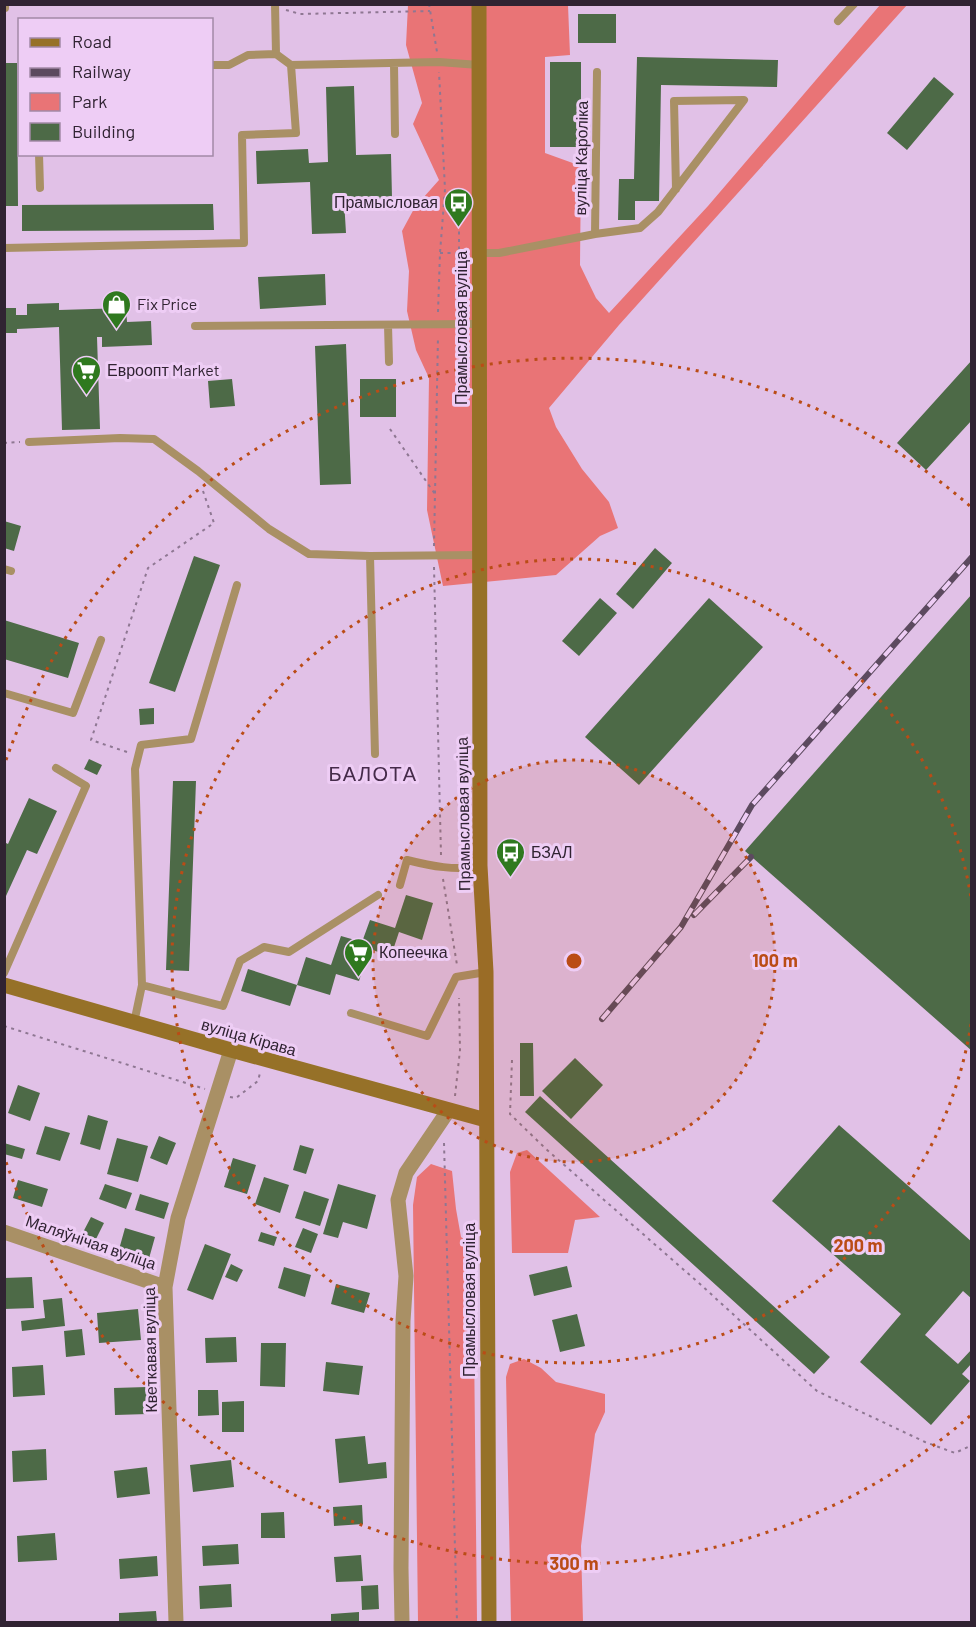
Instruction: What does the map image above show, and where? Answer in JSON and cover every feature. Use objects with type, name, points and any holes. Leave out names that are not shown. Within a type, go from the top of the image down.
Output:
[{"type":"main road","name":"Прамысловая вуліца","points":[[479,4],[480,866],[486,972],[489,1623]]},
{"type":"main road","name":"вуліца Кірава","points":[[4,985],[486,1120]]},
{"type":"street","name":"Кветкавая вуліца","points":[[176,1623],[165,1287],[178,1218],[231,1050]]},
{"type":"street","points":[[402,1623],[403,1344],[406,1276],[398,1200],[406,1173],[451,1111]]},
{"type":"street","name":"Маляўнічая вуліца","points":[[4,1232],[165,1287]]},
{"type":"lane","points":[[838,21],[854,4]]},
{"type":"lane","points":[[275,5],[276,54]]},
{"type":"lane","points":[[213,65],[229,65],[248,55],[276,54],[291,65],[439,62],[479,65]]},
{"type":"lane","points":[[394,64],[395,134]]},
{"type":"lane","points":[[4,248],[244,243],[242,135],[296,132],[291,65]]},
{"type":"lane","name":"вуліца Кароліка","points":[[479,253],[499,253],[595,234],[597,72]]},
{"type":"lane","points":[[595,234],[640,228],[658,212],[676,189],[690,171],[744,100],[675,101],[676,189]]},
{"type":"lane","points":[[39,156],[40,188]]},
{"type":"lane","points":[[388,324],[388,362]]},
{"type":"lane","points":[[195,326],[479,324]]},
{"type":"lane","points":[[29,442],[120,438],[154,439],[198,471],[269,529],[309,554],[480,555]]},
{"type":"lane","points":[[370,556],[375,754]]},
{"type":"lane","points":[[134,1023],[142,985],[135,769],[141,746],[191,739],[237,585]]},
{"type":"lane","points":[[4,693],[73,713],[101,640]]},
{"type":"lane","points":[[4,974],[86,786],[56,768]]},
{"type":"lane","points":[[400,885],[407,860],[441,867],[468,869],[480,866]]},
{"type":"lane","points":[[142,985],[223,1006],[240,961],[264,947],[289,952],[378,895]]},
{"type":"lane","points":[[351,1013],[427,1036],[456,977],[486,972]]},
{"type":"path","points":[[429,4],[439,62],[445,189],[440,253],[434,554],[441,867],[459,976],[460,1050],[451,1111],[443,1144],[457,1623]]},
{"type":"path","points":[[275,5],[300,14],[430,11]]},
{"type":"path","points":[[440,253],[459,253],[459,203],[444,202]]},
{"type":"path","points":[[390,429],[435,494]]},
{"type":"path","points":[[4,443],[29,442]]},
{"type":"path","points":[[139,756],[91,740],[148,568],[214,523],[198,471]]},
{"type":"path","points":[[4,1026],[236,1098],[258,1082]]},
{"type":"path","points":[[512,1060],[510,1114],[546,1149],[700,1284],[817,1391],[935,1446],[956,1453],[972,1445]]},
{"type":"green space","points":[[408,5],[568,5],[570,55],[545,57],[545,153],[581,166],[580,265],[596,298],[609,313],[708,206],[880,5],[907,5],[619,325],[549,408],[556,427],[582,469],[609,502],[618,528],[600,536],[556,575],[443,586],[427,510],[429,378],[416,350],[407,311],[409,271],[402,231],[415,207],[439,180],[413,124],[422,103],[406,45]]},
{"type":"green space","points":[[527,1150],[600,1217],[575,1220],[568,1253],[512,1253],[510,1172],[517,1153]]},
{"type":"green space","points":[[431,1164],[452,1171],[461,1237],[473,1247],[477,1622],[418,1622],[413,1205],[417,1177]]},
{"type":"green space","points":[[524,1359],[541,1368],[556,1382],[605,1394],[605,1412],[595,1434],[581,1546],[583,1622],[511,1622],[506,1377],[510,1364]]},
{"type":"building","points":[[578,14],[616,14],[616,43],[578,43]]},
{"type":"building","points":[[637,57],[778,60],[777,87],[661,85],[659,201],[635,201],[635,220],[618,220],[619,179],[634,179]]},
{"type":"building","points":[[550,62],[581,62],[581,147],[550,147]]},
{"type":"building","points":[[4,63],[17,63],[18,206],[4,206]]},
{"type":"building","points":[[934,77],[954,94],[907,150],[887,133]]},
{"type":"building","points":[[354,86],[356,155],[391,154],[392,198],[344,200],[346,233],[312,234],[310,182],[257,184],[256,151],[308,149],[309,163],[328,162],[326,87]]},
{"type":"building","points":[[213,204],[214,230],[22,231],[22,205]]},
{"type":"building","points":[[325,274],[326,305],[260,309],[258,277]]},
{"type":"building","points":[[59,303],[59,310],[126,308],[127,322],[151,321],[152,345],[102,347],[102,337],[97,337],[100,429],[62,430],[59,327],[17,329],[17,333],[4,333],[4,308],[16,308],[16,315],[27,315],[27,304]]},
{"type":"building","points":[[346,344],[351,484],[320,485],[315,346]]},
{"type":"building","points":[[972,360],[972,420],[926,470],[897,443]]},
{"type":"building","points":[[232,379],[235,406],[210,408],[208,381]]},
{"type":"building","points":[[360,379],[396,379],[396,417],[360,417]]},
{"type":"building","points":[[4,521],[21,526],[14,551],[4,548]]},
{"type":"building","points":[[655,548],[672,563],[633,609],[616,594]]},
{"type":"building","points":[[194,556],[220,565],[175,692],[149,683]]},
{"type":"building","points":[[972,594],[972,1051],[745,851]]},
{"type":"building","points":[[600,598],[617,613],[579,656],[562,641]]},
{"type":"building","points":[[709,598],[763,647],[639,785],[585,737]]},
{"type":"building","points":[[4,620],[79,643],[68,678],[4,659]]},
{"type":"building","points":[[154,708],[154,724],[140,725],[139,709]]},
{"type":"building","points":[[89,759],[102,765],[97,775],[84,769]]},
{"type":"building","points":[[173,781],[196,781],[189,971],[166,970]]},
{"type":"building","points":[[29,798],[57,811],[37,854],[27,850],[6,896],[4,895],[4,842],[8,844]]},
{"type":"building","points":[[406,895],[433,903],[422,940],[399,932],[391,956],[369,949],[359,981],[336,974],[330,995],[297,985],[306,957],[331,965],[341,936],[362,942],[370,920],[395,928]]},
{"type":"building","points":[[248,969],[297,985],[290,1006],[241,991]]},
{"type":"building","points":[[520,1043],[533,1043],[534,1096],[520,1096]]},
{"type":"building","points":[[575,1058],[603,1085],[571,1119],[542,1091]]},
{"type":"building","points":[[18,1085],[40,1093],[30,1121],[8,1113]]},
{"type":"building","points":[[540,1096],[830,1357],[814,1374],[525,1112]]},
{"type":"building","points":[[88,1115],[108,1121],[100,1150],[80,1144]]},
{"type":"building","points":[[839,1125],[972,1242],[972,1299],[963,1291],[925,1335],[958,1364],[972,1349],[972,1363],[962,1374],[970,1381],[931,1425],[860,1362],[901,1314],[772,1201]]},
{"type":"building","points":[[45,1126],[70,1133],[60,1161],[36,1154]]},
{"type":"building","points":[[159,1136],[176,1143],[167,1165],[150,1158]]},
{"type":"building","points":[[117,1138],[148,1146],[138,1182],[107,1174]]},
{"type":"building","points":[[4,1143],[25,1149],[22,1159],[4,1154]]},
{"type":"building","points":[[300,1145],[314,1149],[306,1174],[293,1170]]},
{"type":"building","points":[[233,1158],[256,1165],[247,1194],[224,1187]]},
{"type":"building","points":[[264,1177],[289,1185],[280,1213],[255,1204]]},
{"type":"building","points":[[18,1180],[48,1189],[42,1207],[13,1198]]},
{"type":"building","points":[[105,1184],[132,1193],[126,1209],[99,1199]]},
{"type":"building","points":[[338,1184],[376,1195],[367,1229],[343,1222],[338,1238],[323,1234]]},
{"type":"building","points":[[304,1191],[329,1199],[320,1226],[295,1218]]},
{"type":"building","points":[[140,1194],[169,1203],[164,1219],[135,1210]]},
{"type":"building","points":[[91,1217],[104,1223],[92,1247],[79,1240]]},
{"type":"building","points":[[125,1228],[155,1237],[148,1262],[118,1253]]},
{"type":"building","points":[[303,1228],[318,1234],[311,1253],[295,1247]]},
{"type":"building","points":[[261,1232],[277,1237],[274,1246],[258,1241]]},
{"type":"building","points":[[205,1244],[231,1254],[213,1300],[187,1290]]},
{"type":"building","points":[[231,1264],[243,1270],[237,1282],[225,1277]]},
{"type":"building","points":[[567,1266],[572,1287],[534,1296],[529,1275]]},
{"type":"building","points":[[284,1267],[311,1275],[305,1297],[278,1288]]},
{"type":"building","points":[[32,1277],[34,1308],[4,1309],[4,1278]]},
{"type":"building","points":[[336,1284],[370,1293],[364,1313],[331,1304]]},
{"type":"building","points":[[62,1298],[65,1326],[22,1331],[21,1321],[45,1318],[43,1300]]},
{"type":"building","points":[[138,1309],[141,1340],[99,1343],[97,1313]]},
{"type":"building","points":[[577,1314],[585,1346],[560,1352],[552,1320]]},
{"type":"building","points":[[82,1329],[85,1355],[66,1357],[64,1331]]},
{"type":"building","points":[[236,1337],[237,1362],[206,1363],[205,1338]]},
{"type":"building","points":[[261,1343],[286,1343],[285,1387],[260,1386]]},
{"type":"building","points":[[326,1362],[363,1366],[359,1395],[323,1391]]},
{"type":"building","points":[[43,1365],[45,1395],[13,1397],[12,1367]]},
{"type":"building","points":[[147,1387],[148,1414],[115,1415],[114,1388]]},
{"type":"building","points":[[198,1390],[218,1390],[219,1415],[198,1416]]},
{"type":"building","points":[[244,1401],[244,1432],[222,1432],[222,1402]]},
{"type":"building","points":[[365,1436],[368,1464],[386,1462],[387,1478],[339,1483],[335,1439]]},
{"type":"building","points":[[46,1449],[47,1480],[13,1482],[12,1451]]},
{"type":"building","points":[[231,1460],[234,1487],[193,1492],[190,1465]]},
{"type":"building","points":[[147,1467],[150,1494],[117,1498],[114,1471]]},
{"type":"building","points":[[362,1505],[363,1524],[334,1526],[333,1507]]},
{"type":"building","points":[[284,1512],[285,1538],[261,1538],[261,1513]]},
{"type":"building","points":[[55,1533],[57,1560],[18,1562],[17,1536]]},
{"type":"building","points":[[238,1544],[239,1564],[203,1566],[202,1546]]},
{"type":"building","points":[[361,1555],[363,1581],[336,1582],[334,1557]]},
{"type":"building","points":[[157,1556],[158,1576],[120,1579],[119,1559]]},
{"type":"building","points":[[231,1584],[232,1607],[200,1609],[199,1586]]},
{"type":"building","points":[[378,1585],[379,1609],[362,1610],[361,1586]]},
{"type":"building","points":[[156,1611],[157,1622],[119,1622],[119,1613]]},
{"type":"building","points":[[359,1612],[359,1622],[331,1622],[331,1614]]},
{"type":"railway","points":[[602,1019],[681,927],[752,805],[972,557]]},
{"type":"railway","points":[[694,915],[751,857]]},
{"type":"place","name":"Прамысловая","points":[[459,228]]},
{"type":"place","name":"Fix Price","points":[[116,330]]},
{"type":"place","name":"Евроопт Market","points":[[86,396]]},
{"type":"place","name":"БЗАЛ","points":[[510,878]]},
{"type":"place","name":"Копеечка","points":[[358,978]]},
{"type":"district","name":"БАЛОТА","points":[[373,774]]}]
